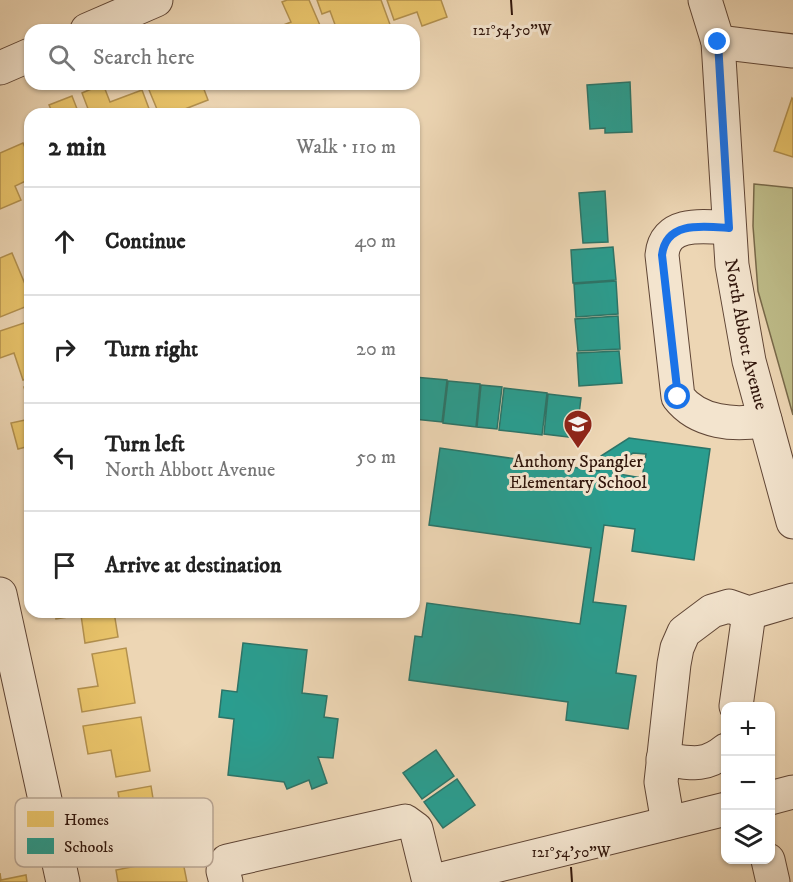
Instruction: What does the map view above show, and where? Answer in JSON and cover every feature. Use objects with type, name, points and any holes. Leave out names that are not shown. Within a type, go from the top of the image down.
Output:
[{"type":"street","points":[[101,24],[156,0]]},
{"type":"street","name":"North Abbott Avenue","points":[[705,0],[718,42],[732,265],[749,361],[793,522]]},
{"type":"street","points":[[718,42],[793,51]]},
{"type":"street","points":[[0,68],[24,58]]},
{"type":"street","points":[[729,228],[699,226],[674,231],[663,243],[662,255],[678,397],[687,409],[722,422],[739,425],[765,420]]},
{"type":"street","points":[[0,594],[45,798]]},
{"type":"street","points":[[668,823],[661,783],[663,759],[676,648],[684,632],[695,622],[729,606],[749,613],[793,600]]},
{"type":"street","points":[[737,702],[749,613]]},
{"type":"street","points":[[663,759],[697,764],[714,760],[721,754]]},
{"type":"street","points":[[775,797],[793,792]]},
{"type":"street","points":[[226,882],[223,871],[227,861],[405,821],[416,829],[430,882],[722,810]]},
{"type":"street","points":[[769,864],[773,882]]},
{"type":"street","points":[[60,867],[63,882]]},
{"type":"shaded area","points":[[754,184],[793,188],[793,415],[758,291],[753,226]]},
{"type":"building: Homes","points":[[309,0],[319,24],[286,24],[291,22],[282,2]]},
{"type":"building: Homes","points":[[317,0],[381,0],[390,24],[335,24],[330,11],[322,14]]},
{"type":"building: Homes","points":[[387,0],[441,0],[447,17],[422,26],[417,12],[394,20]]},
{"type":"building: Homes","points":[[89,90],[105,90],[110,102],[142,90],[149,108],[88,108],[82,93]]},
{"type":"building: Homes","points":[[149,90],[204,90],[208,100],[188,108],[157,108]]},
{"type":"building: Homes","points":[[72,96],[77,108],[50,108],[49,105]]},
{"type":"building: Homes","points":[[793,99],[793,157],[774,151]]},
{"type":"building: Homes","points":[[23,143],[24,145],[24,182],[15,186],[21,200],[0,209],[0,153]]},
{"type":"building: Homes","points":[[12,253],[24,282],[24,307],[0,317],[0,258]]},
{"type":"building: Homes","points":[[24,323],[24,380],[14,353],[0,358],[0,331]]},
{"type":"building: Homes","points":[[24,420],[24,448],[18,449],[11,423]]},
{"type":"building: Homes","points":[[81,618],[115,618],[118,637],[85,643]]},
{"type":"building: Homes","points":[[126,648],[135,703],[82,712],[78,689],[98,686],[92,654]]},
{"type":"building: Homes","points":[[141,717],[150,771],[116,777],[111,750],[88,754],[83,726]]},
{"type":"building: Homes","points":[[151,786],[153,798],[119,798],[118,792]]},
{"type":"building: Homes","points":[[131,867],[184,867],[187,882],[118,882],[116,870]]},
{"type":"building: Homes","points":[[0,873],[1,880],[26,875],[27,882],[0,882]]},
{"type":"building: Schools","points":[[630,82],[632,132],[605,133],[605,128],[590,129],[587,85]]},
{"type":"building: Schools","points":[[605,191],[608,242],[583,243],[579,193]]},
{"type":"building: Schools","points":[[613,247],[616,280],[573,283],[571,250]]},
{"type":"building: Schools","points":[[616,281],[618,314],[576,317],[574,284]]},
{"type":"building: Schools","points":[[618,316],[620,349],[578,351],[575,319]]},
{"type":"building: Schools","points":[[619,351],[622,383],[579,386],[577,353]]},
{"type":"building: Schools","points":[[420,378],[447,380],[442,422],[420,420]]},
{"type":"building: Schools","points":[[448,381],[480,384],[476,427],[443,423]]},
{"type":"building: Schools","points":[[481,385],[502,387],[497,429],[477,427]]},
{"type":"building: Schools","points":[[504,388],[547,393],[542,435],[499,430]]},
{"type":"building: Schools","points":[[548,394],[581,398],[576,438],[544,434]]},
{"type":"building: Schools","points":[[629,438],[710,449],[694,560],[632,551],[635,529],[604,525],[593,602],[626,606],[616,673],[636,676],[628,729],[566,720],[568,702],[409,680],[415,636],[422,637],[427,603],[580,624],[591,548],[429,525],[440,448],[599,471],[601,456]],"holes":[[[633,453],[646,454],[642,478],[613,473],[614,464]]]},
{"type":"building: Schools","points":[[243,643],[307,650],[302,693],[327,696],[324,717],[338,719],[333,758],[318,757],[327,783],[312,789],[309,780],[287,789],[284,782],[228,775],[234,719],[219,717],[222,690],[237,692]]},
{"type":"building: Schools","points":[[436,750],[454,776],[422,799],[403,773]]},
{"type":"building: Schools","points":[[457,779],[475,805],[443,828],[424,802]]},
{"type":"place","name":"Anthony Spangler Elementary School","points":[[578,450]]},
{"type":"route","points":[[678,397],[671,348],[662,255],[663,243],[674,231],[699,226],[729,228],[718,42]]}]
